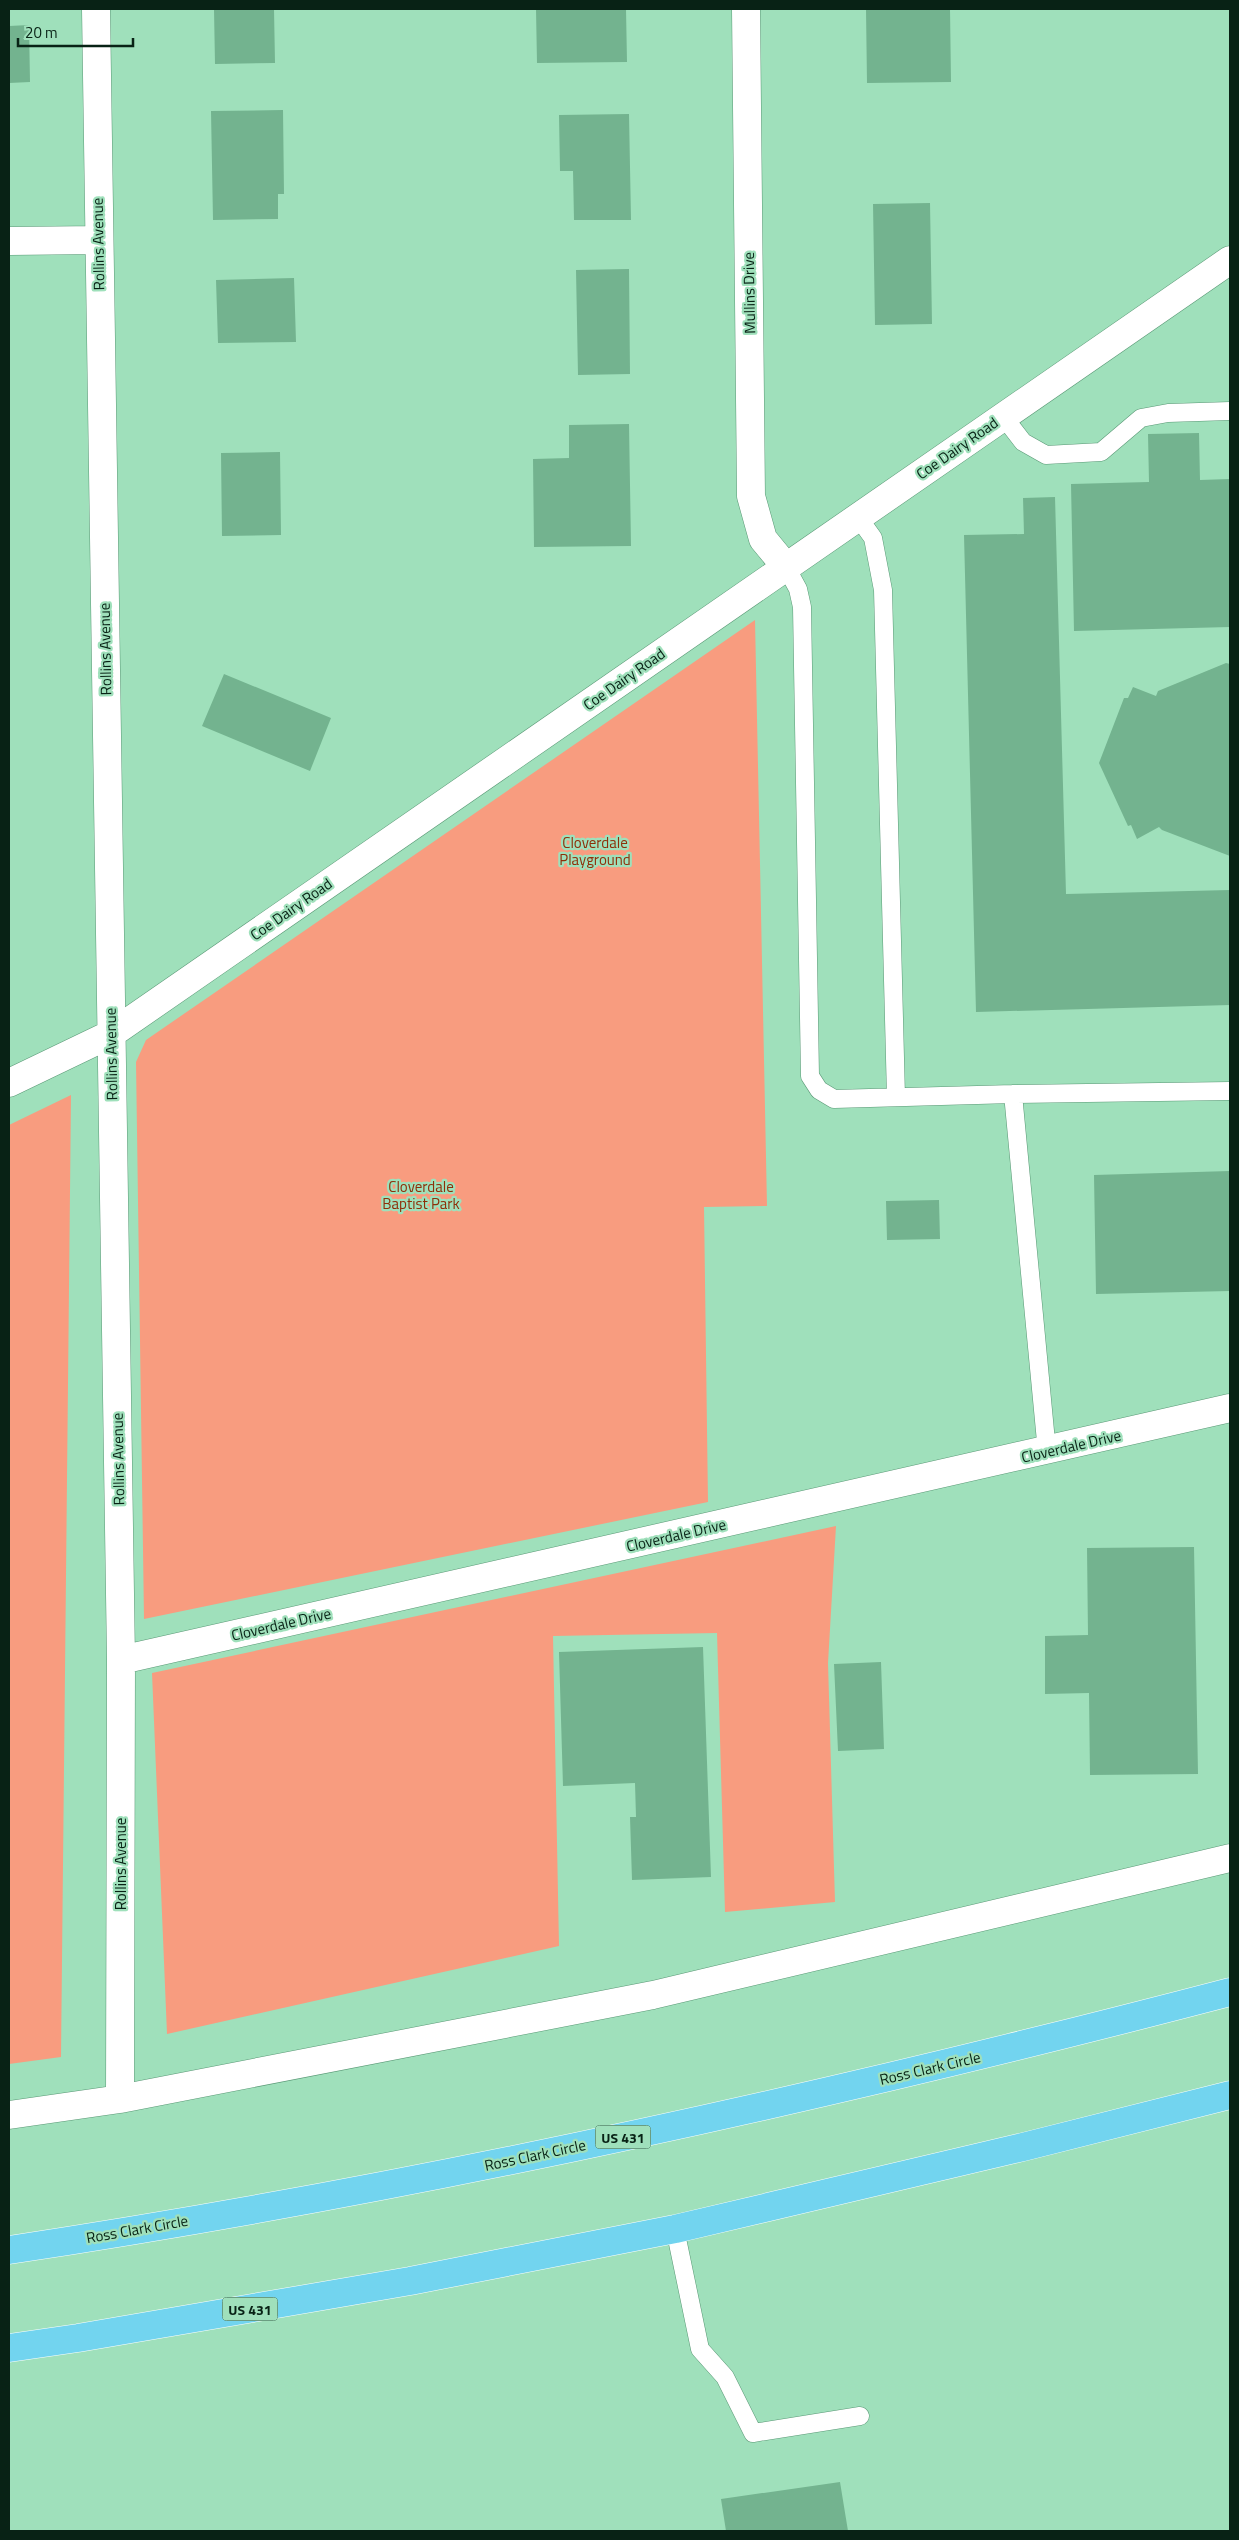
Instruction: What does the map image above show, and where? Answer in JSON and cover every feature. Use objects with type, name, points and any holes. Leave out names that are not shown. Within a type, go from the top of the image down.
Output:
[{"type":"highway","name":"Ross Clark Circle","points":[[9,2250],[399,2183],[674,2126],[998,2052],[1230,1992]]},
{"type":"highway","name":"US 431","points":[[9,2348],[87,2337],[410,2281],[675,2229],[1229,2100]]},
{"type":"street","name":"Rollins Avenue","points":[[96,9],[121,1660],[120,2099]]},
{"type":"street","name":"Mullins Drive","points":[[746,9],[751,496],[762,539],[786,567]]},
{"type":"street","points":[[9,241],[98,240]]},
{"type":"street","name":"Coe Dairy Road","points":[[9,1083],[111,1034],[1230,260]]},
{"type":"street","name":"Cloverdale Drive","points":[[121,1660],[1047,1452],[1230,1408]]},
{"type":"street","points":[[9,2115],[120,2099],[653,1995],[1230,1858]]},
{"type":"lane","points":[[1003,416],[1023,442],[1046,455],[1101,452],[1141,418],[1168,413],[1230,411]]},
{"type":"lane","points":[[858,517],[873,538],[880,565],[883,590],[896,1098]]},
{"type":"lane","points":[[786,567],[798,589],[802,607],[810,1076],[819,1090],[834,1099],[1230,1091]]},
{"type":"lane","points":[[1013,1094],[1047,1452]]},
{"type":"lane","points":[[675,2229],[700,2349],[725,2377],[753,2433],[860,2416]]},
{"type":"green space","name":"Cloverdale Baptist Park","points":[[755,620],[767,1206],[704,1207],[708,1502],[144,1619],[136,1062],[146,1040]]},
{"type":"green space","points":[[71,1095],[61,2057],[9,2064],[9,1125]]},
{"type":"green space","points":[[836,1526],[828,1663],[835,1902],[725,1912],[717,1633],[553,1636],[559,1946],[167,2034],[152,1673]]},
{"type":"building","points":[[214,9],[274,9],[275,63],[215,64]]},
{"type":"building","points":[[536,9],[626,9],[627,62],[537,63]]},
{"type":"building","points":[[866,9],[950,9],[951,82],[867,83]]},
{"type":"building","points":[[29,25],[30,82],[9,83],[9,26]]},
{"type":"building","points":[[283,110],[284,194],[278,194],[278,219],[213,220],[211,111]]},
{"type":"building","points":[[629,114],[631,220],[574,220],[573,171],[560,171],[559,115]]},
{"type":"building","points":[[930,203],[932,324],[875,325],[873,204]]},
{"type":"building","points":[[629,269],[630,374],[578,375],[576,270]]},
{"type":"building","points":[[294,278],[296,342],[218,343],[216,280]]},
{"type":"building","points":[[629,424],[631,546],[534,547],[533,459],[569,458],[569,425]]},
{"type":"building","points":[[1199,433],[1200,480],[1230,479],[1230,627],[1074,631],[1071,484],[1149,482],[1148,434]]},
{"type":"building","points":[[280,452],[281,535],[222,536],[221,453]]},
{"type":"building","points":[[1055,497],[1066,894],[1230,890],[1230,1005],[976,1012],[964,535],[1024,534],[1023,498]]},
{"type":"building","points":[[1226,663],[1230,664],[1230,856],[1162,830],[1159,827],[1137,839],[1131,825],[1128,826],[1099,763],[1124,698],[1128,698],[1133,687],[1156,696],[1158,691]]},
{"type":"building","points":[[224,674],[331,718],[310,771],[202,726]]},
{"type":"building","points":[[1230,1171],[1230,1291],[1096,1294],[1094,1175]]},
{"type":"building","points":[[939,1200],[940,1239],[887,1240],[886,1201]]},
{"type":"building","points":[[1194,1547],[1198,1774],[1090,1775],[1089,1693],[1045,1694],[1045,1636],[1088,1635],[1087,1548]]},
{"type":"building","points":[[703,1647],[711,1877],[632,1880],[630,1817],[636,1817],[635,1783],[563,1786],[559,1652]]},
{"type":"building","points":[[881,1662],[884,1749],[838,1751],[834,1664]]},
{"type":"building","points":[[840,2482],[848,2531],[726,2531],[721,2499]]},
{"type":"park label","name":"Cloverdale Playground","points":[[595,850]]}]
